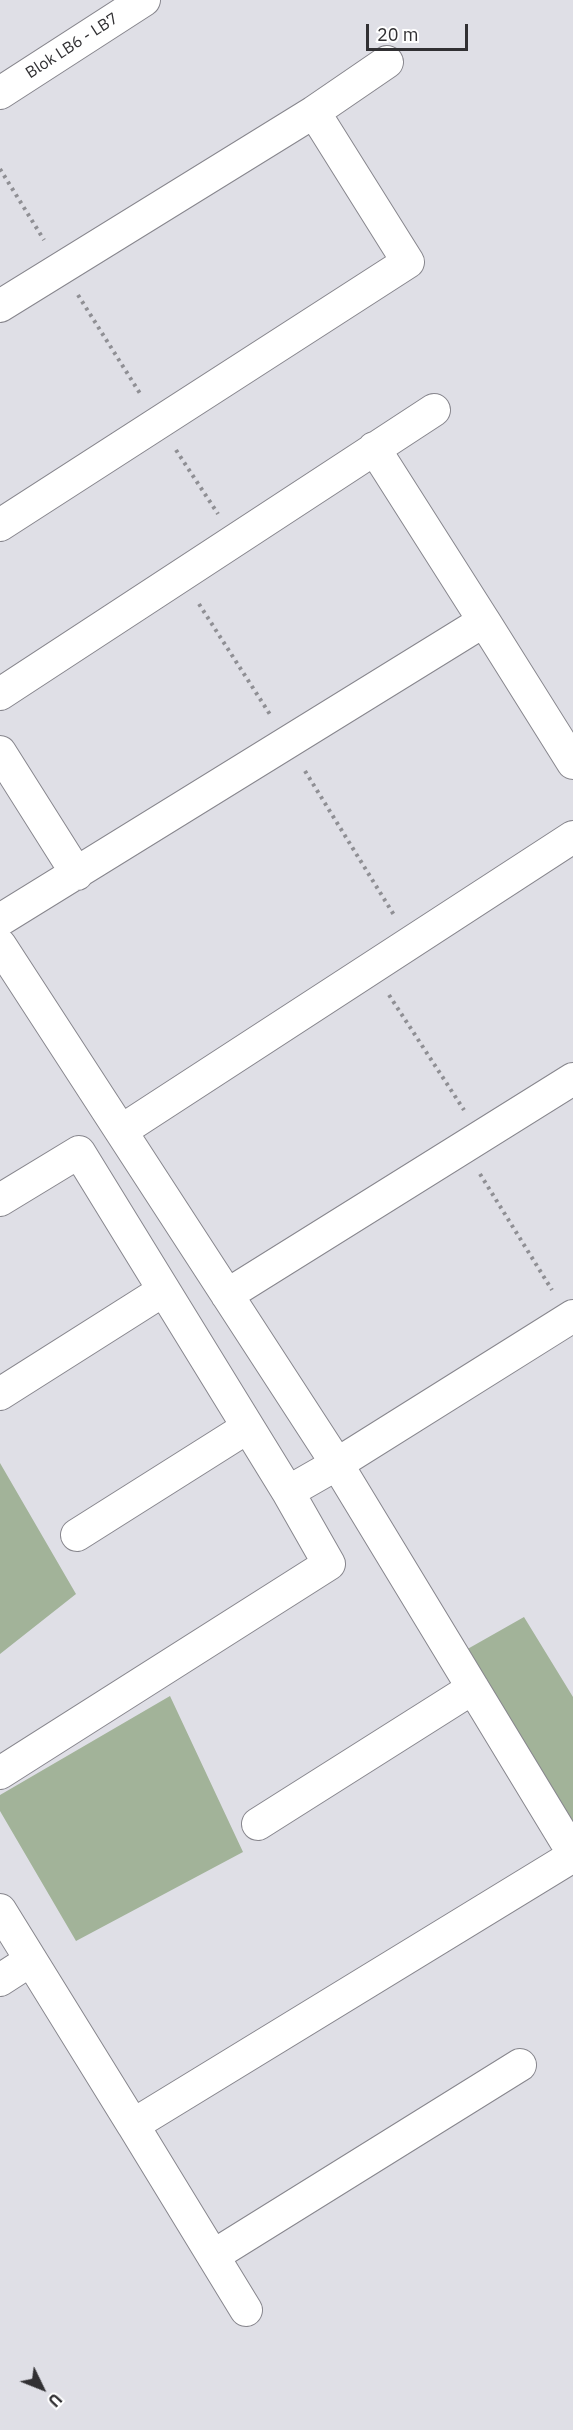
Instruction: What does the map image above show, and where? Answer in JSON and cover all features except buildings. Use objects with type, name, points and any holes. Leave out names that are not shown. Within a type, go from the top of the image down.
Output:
[{"type":"street","name":"Blok LB6 - LB7","points":[[0,93],[144,0]]},
{"type":"street","points":[[0,306],[314,112],[387,62]]},
{"type":"street","points":[[0,525],[408,262],[314,112]]},
{"type":"street","points":[[0,694],[434,410]]},
{"type":"street","points":[[374,448],[573,763]]},
{"type":"street","points":[[0,921],[484,621]]},
{"type":"street","points":[[0,752],[77,874]]},
{"type":"street","points":[[121,1131],[372,970],[573,837]]},
{"type":"street","points":[[0,945],[337,1464],[573,1855],[133,2125]]},
{"type":"street","points":[[227,1295],[573,1079]]},
{"type":"street","points":[[0,1200],[79,1152],[288,1492],[329,1564],[0,1773]]},
{"type":"street","points":[[0,1394],[164,1290]]},
{"type":"street","points":[[288,1492],[337,1464],[571,1317]]},
{"type":"street","points":[[77,1534],[248,1427]]},
{"type":"street","points":[[258,1824],[473,1688]]},
{"type":"street","points":[[0,1910],[246,2310]]},
{"type":"street","points":[[0,1980],[31,1960]]},
{"type":"street","points":[[213,2256],[520,2065]]},
{"type":"path","points":[[0,170],[158,423],[235,540]]},
{"type":"path","points":[[372,970],[571,1317]]},
{"type":"green space","points":[[0,1463],[76,1594],[0,1654]]},
{"type":"green space","points":[[524,1617],[573,1697],[573,1825],[464,1651]]},
{"type":"green space","points":[[170,1696],[243,1852],[76,1941],[0,1811],[0,1795]]}]
